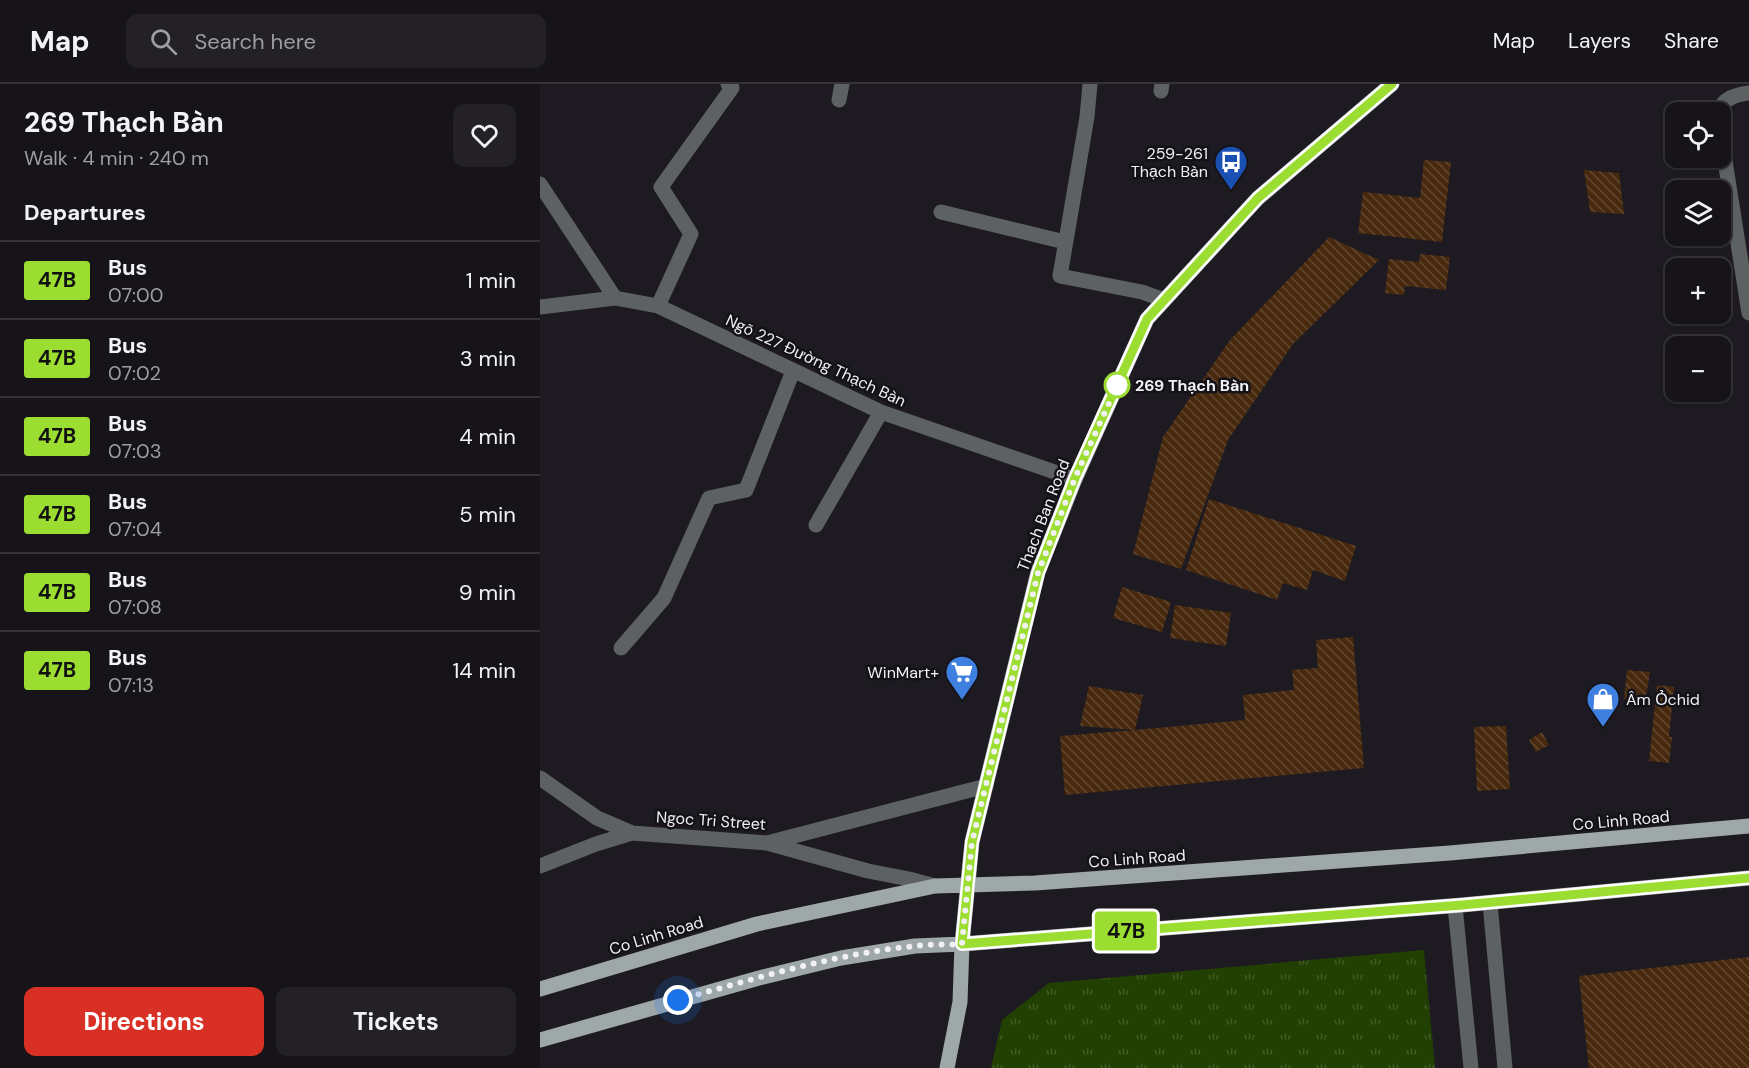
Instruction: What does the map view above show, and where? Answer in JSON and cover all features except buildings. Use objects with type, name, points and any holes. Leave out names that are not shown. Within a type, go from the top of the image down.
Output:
[{"type":"main road","name":"Thach Ban Road","points":[[947,1068],[960,1002],[962,944],[972,842],[1038,573],[1075,478],[1147,319],[1258,198],[1392,84]]},
{"type":"main road","name":"Co Linh Road","points":[[540,989],[757,924],[935,886],[1035,883],[1426,855],[1749,826]]},
{"type":"main road","points":[[540,1040],[759,978],[841,958],[915,946],[1455,906],[1749,878]]},
{"type":"street","points":[[658,306],[691,234],[661,187],[732,87],[728,84]]},
{"type":"street","points":[[839,100],[843,84]]},
{"type":"street","points":[[1090,84],[1087,117],[1060,276],[1142,292],[1164,300]]},
{"type":"street","points":[[1725,102],[1738,94],[1749,93]]},
{"type":"street","points":[[1730,168],[1742,217],[1749,313]]},
{"type":"street","points":[[540,184],[615,298]]},
{"type":"street","points":[[941,212],[1065,242]]},
{"type":"street","name":"Ngõ 227 Đường Thạch Bàn","points":[[540,307],[615,298],[658,306],[881,412],[1075,478]]},
{"type":"street","points":[[621,648],[664,598],[709,498],[746,490],[793,371]]},
{"type":"street","points":[[816,525],[881,412]]},
{"type":"street","points":[[540,778],[597,818],[632,833]]},
{"type":"street","name":"Ngoc Tri Street","points":[[540,866],[596,844],[632,833],[767,843],[986,786]]},
{"type":"street","points":[[767,843],[868,871],[935,886]]},
{"type":"street","points":[[1490,903],[1505,1068]]},
{"type":"street","points":[[1455,906],[1471,1068]]},
{"type":"green space","points":[[1424,950],[1435,1068],[991,1068],[1002,1020],[1049,983]]},
{"type":"bus line","name":"47B","points":[[1392,84],[1258,198],[1147,319],[1075,478],[1038,573],[972,842],[962,944],[1462,905],[1749,878]]},
{"type":"place","name":"259-261 Thạch Bàn","points":[[1231,191]]},
{"type":"place","name":"269 Thạch Bàn","points":[[1117,385]]},
{"type":"place","name":"WinMart+","points":[[962,701]]},
{"type":"place","name":"Âm Ỏchid","points":[[1603,728]]},
{"type":"route","points":[[678,1000],[841,958],[915,946],[962,944],[972,842],[1038,573],[1075,478],[1120,379],[1117,385]]}]
